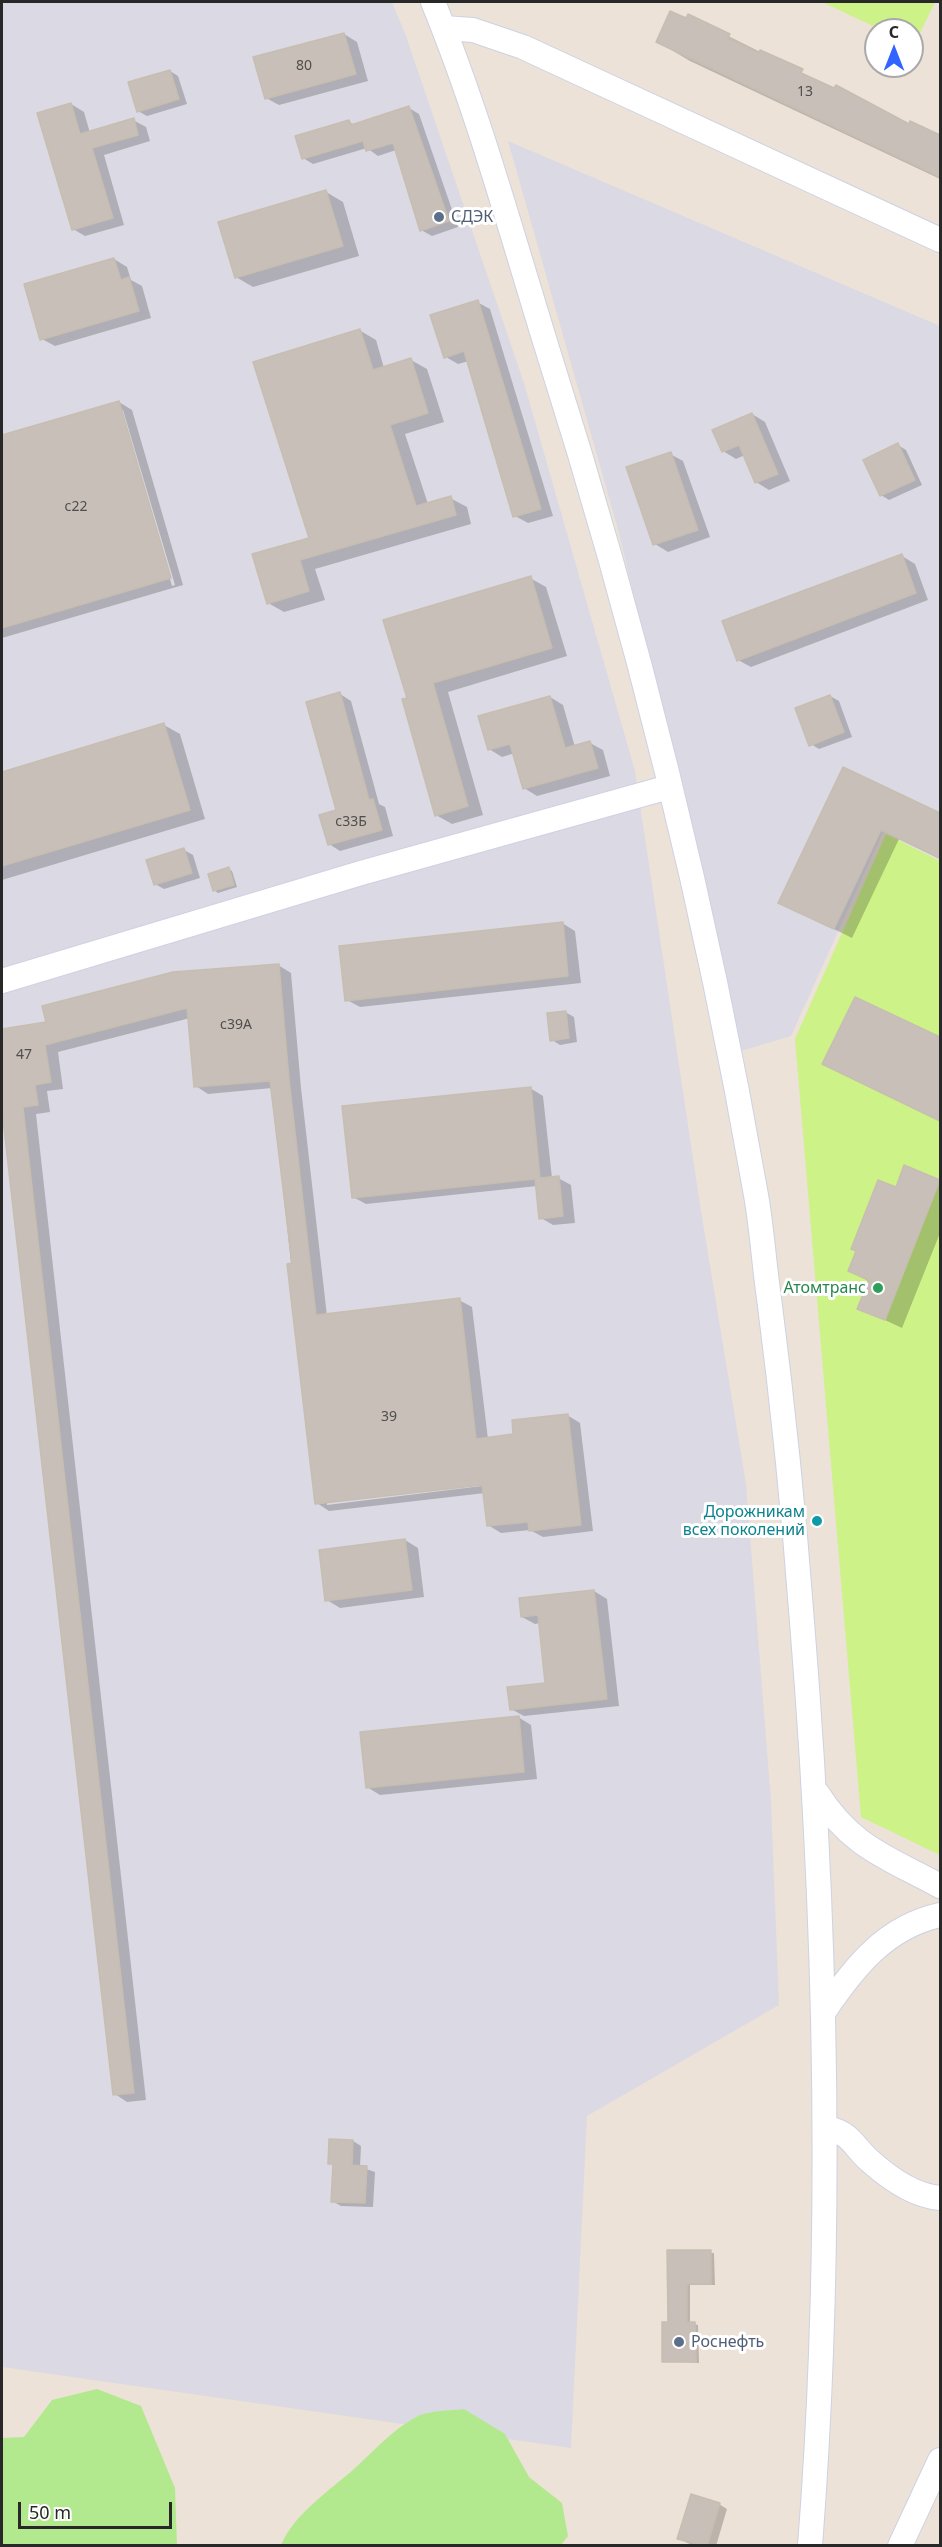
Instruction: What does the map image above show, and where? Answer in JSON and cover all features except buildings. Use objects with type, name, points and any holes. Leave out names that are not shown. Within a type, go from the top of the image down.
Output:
[{"type":"street","points":[[433,2],[444,28],[594,496],[618,580],[703,934],[757,1200],[794,1517],[816,1791],[825,2010],[827,2128],[825,2268],[817,2467],[810,2546]]},
{"type":"street","points":[[444,28],[473,30],[523,46],[940,240]]},
{"type":"street","points":[[2,981],[361,873],[669,787]]},
{"type":"street","points":[[816,1791],[833,1819],[857,1842],[940,1886]]},
{"type":"street","points":[[825,2010],[867,1953],[894,1932],[925,1918],[940,1915]]},
{"type":"street","points":[[827,2128],[843,2131],[869,2160],[899,2184],[940,2198]]},
{"type":"street","points":[[900,2546],[940,2460]]},
{"type":"shaded area","points":[[2,2],[392,2],[406,36],[524,383],[635,771],[700,1205],[746,1484],[771,1801],[779,2005],[587,2116],[571,2448],[2,2367]]},
{"type":"shaded area","points":[[508,141],[940,326],[940,860],[883,832],[791,1036],[741,1051],[619,533]]},
{"type":"green space","points":[[822,2],[935,2],[924,25],[924,18],[864,18],[864,22]]},
{"type":"green space","name":"Атомтранс","points":[[886,834],[940,861],[940,1855],[861,1817],[795,1039]]},
{"type":"green space","points":[[97,2389],[141,2406],[175,2488],[177,2545],[2,2545],[2,2438],[24,2437],[52,2400]]},
{"type":"green space","points":[[464,2409],[505,2434],[529,2477],[562,2503],[568,2536],[561,2545],[281,2545],[287,2533],[303,2513],[400,2427],[423,2414]]},
{"type":"place","name":"СДЭК","points":[[439,217]]},
{"type":"place","name":"Атомтранс","points":[[878,1288]]},
{"type":"place","name":"Дорожникам всех поколений","points":[[817,1521]]},
{"type":"place","name":"Роснефть","points":[[679,2342]]}]
